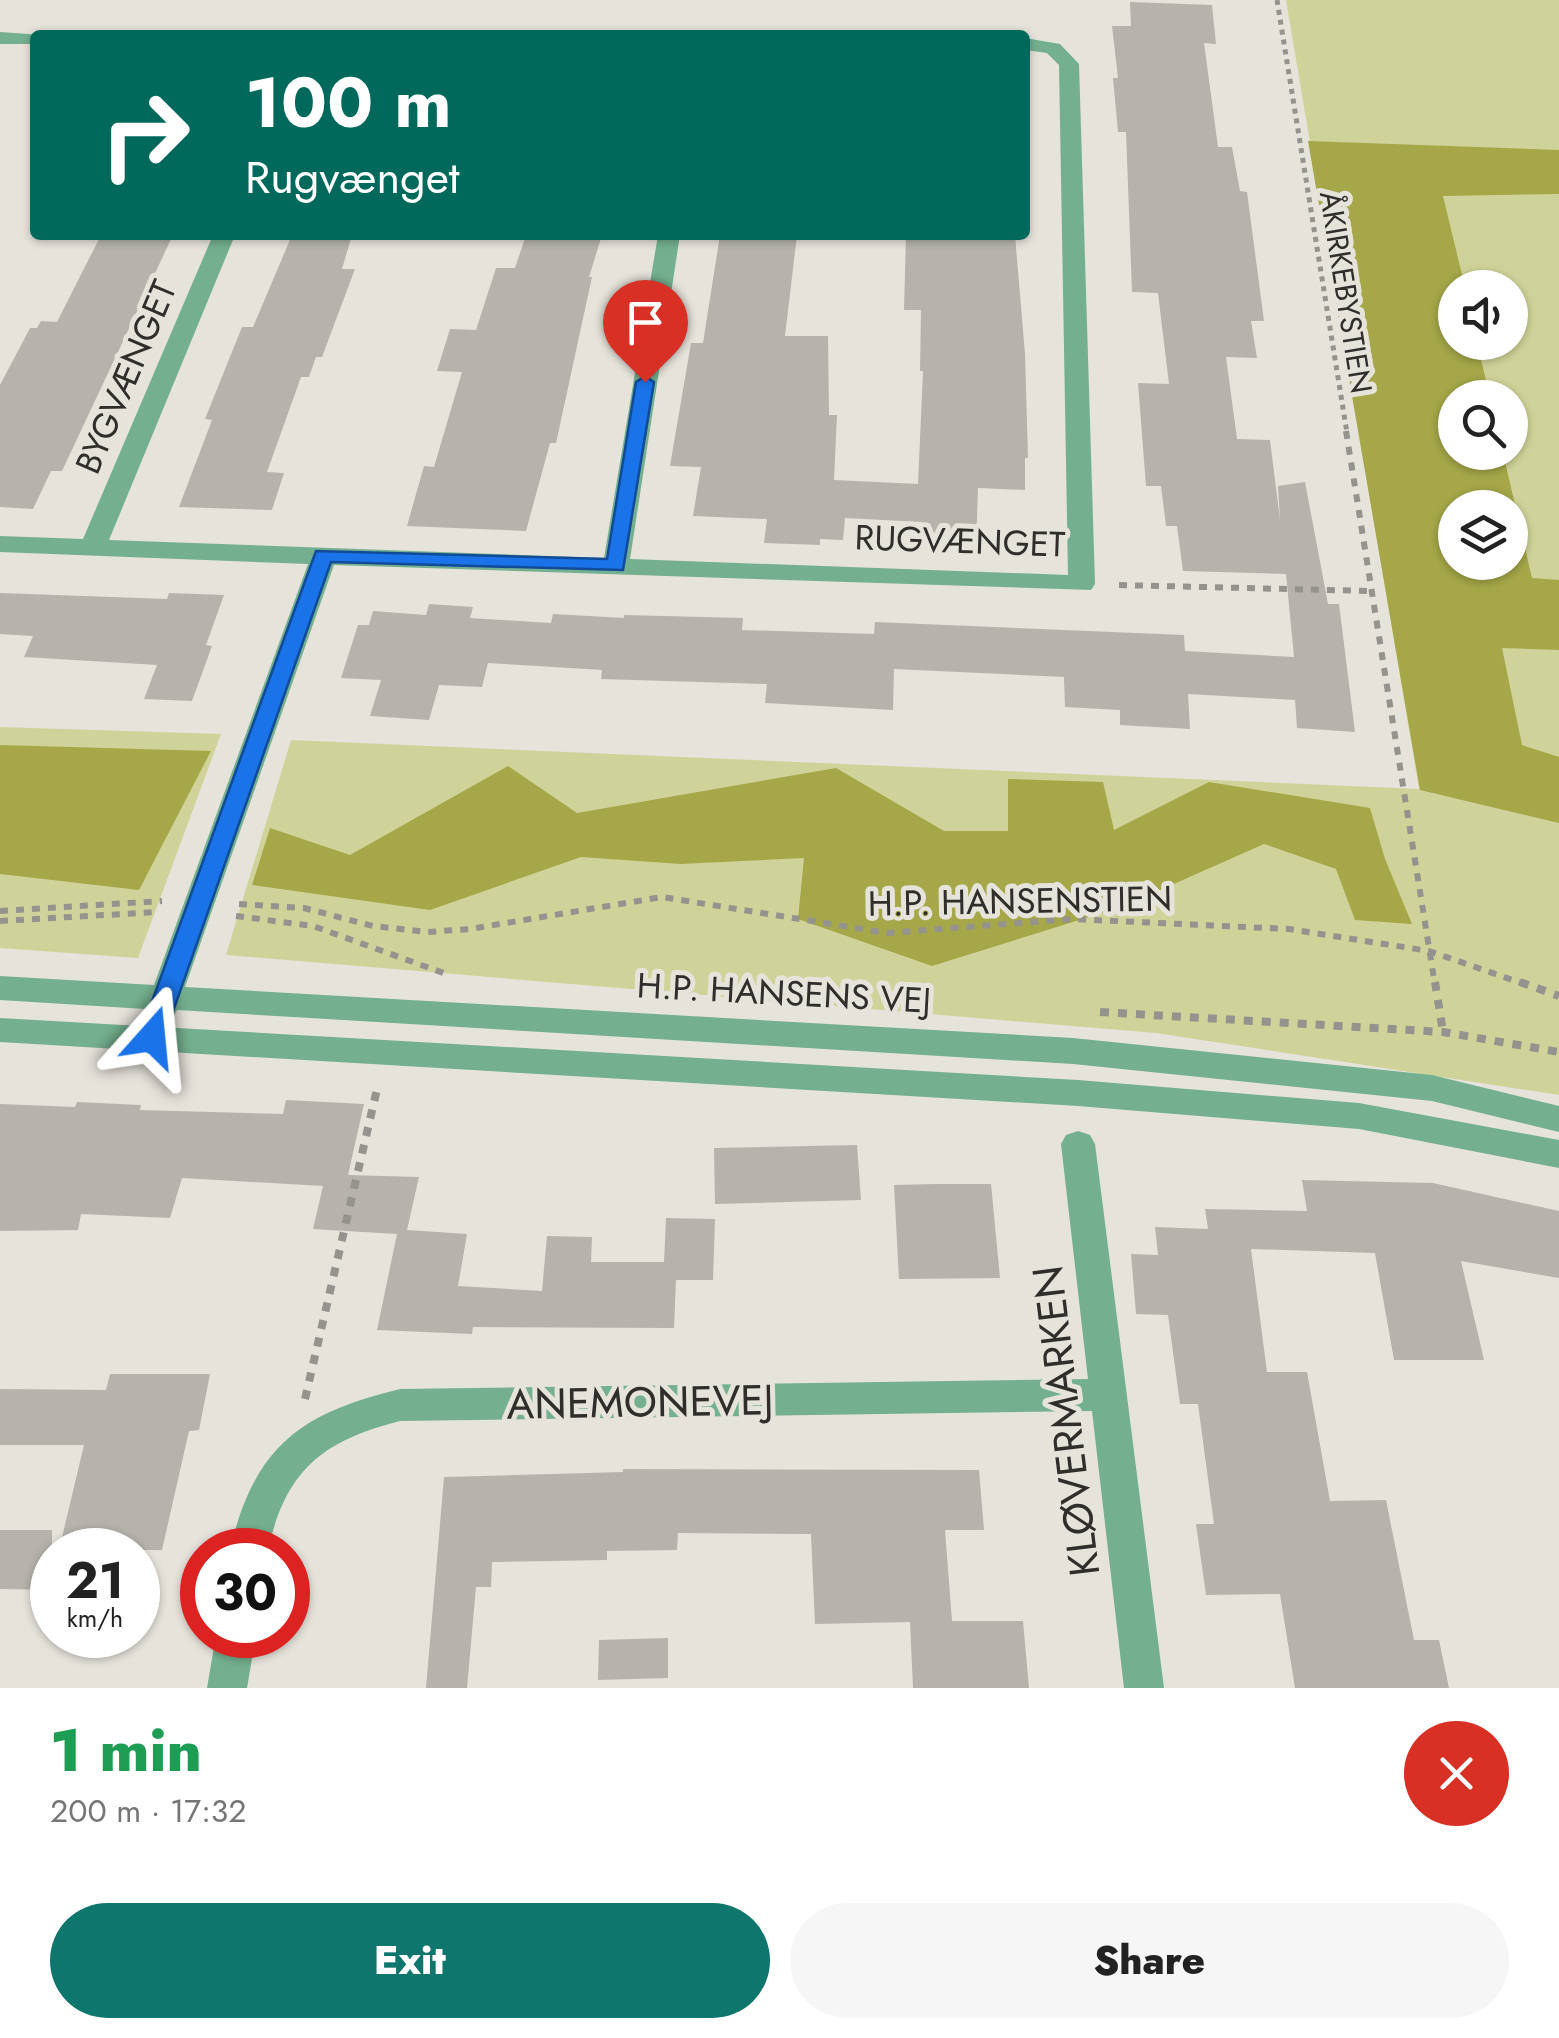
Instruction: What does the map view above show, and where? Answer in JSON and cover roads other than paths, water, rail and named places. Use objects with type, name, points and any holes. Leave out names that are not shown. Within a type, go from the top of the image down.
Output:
[{"type":"street","points":[[0,38],[30,38]]},
{"type":"street","name":"RUGVÆNGET","points":[[0,544],[1082,584],[1069,64],[1053,48],[1030,45]]},
{"type":"street","name":"BYGVÆNGET","points":[[94,547],[222,240]]},
{"type":"street","points":[[616,566],[667,240]]},
{"type":"street","points":[[152,1037],[324,555]]},
{"type":"street","name":"H.P. HANSENS VEJ","points":[[0,988],[1074,1050],[1432,1088],[1559,1119]]},
{"type":"street","points":[[0,1030],[1078,1093],[1340,1114],[1559,1154]]},
{"type":"street","name":"KLØVERMARKEN","points":[[1078,1144],[1144,1688]]},
{"type":"street","name":"ANEMONEVEJ","points":[[253,1528],[256,1508],[280,1467],[316,1434],[356,1414],[400,1406],[1108,1395]]},
{"type":"street","points":[[227,1688],[232,1658]]}]
